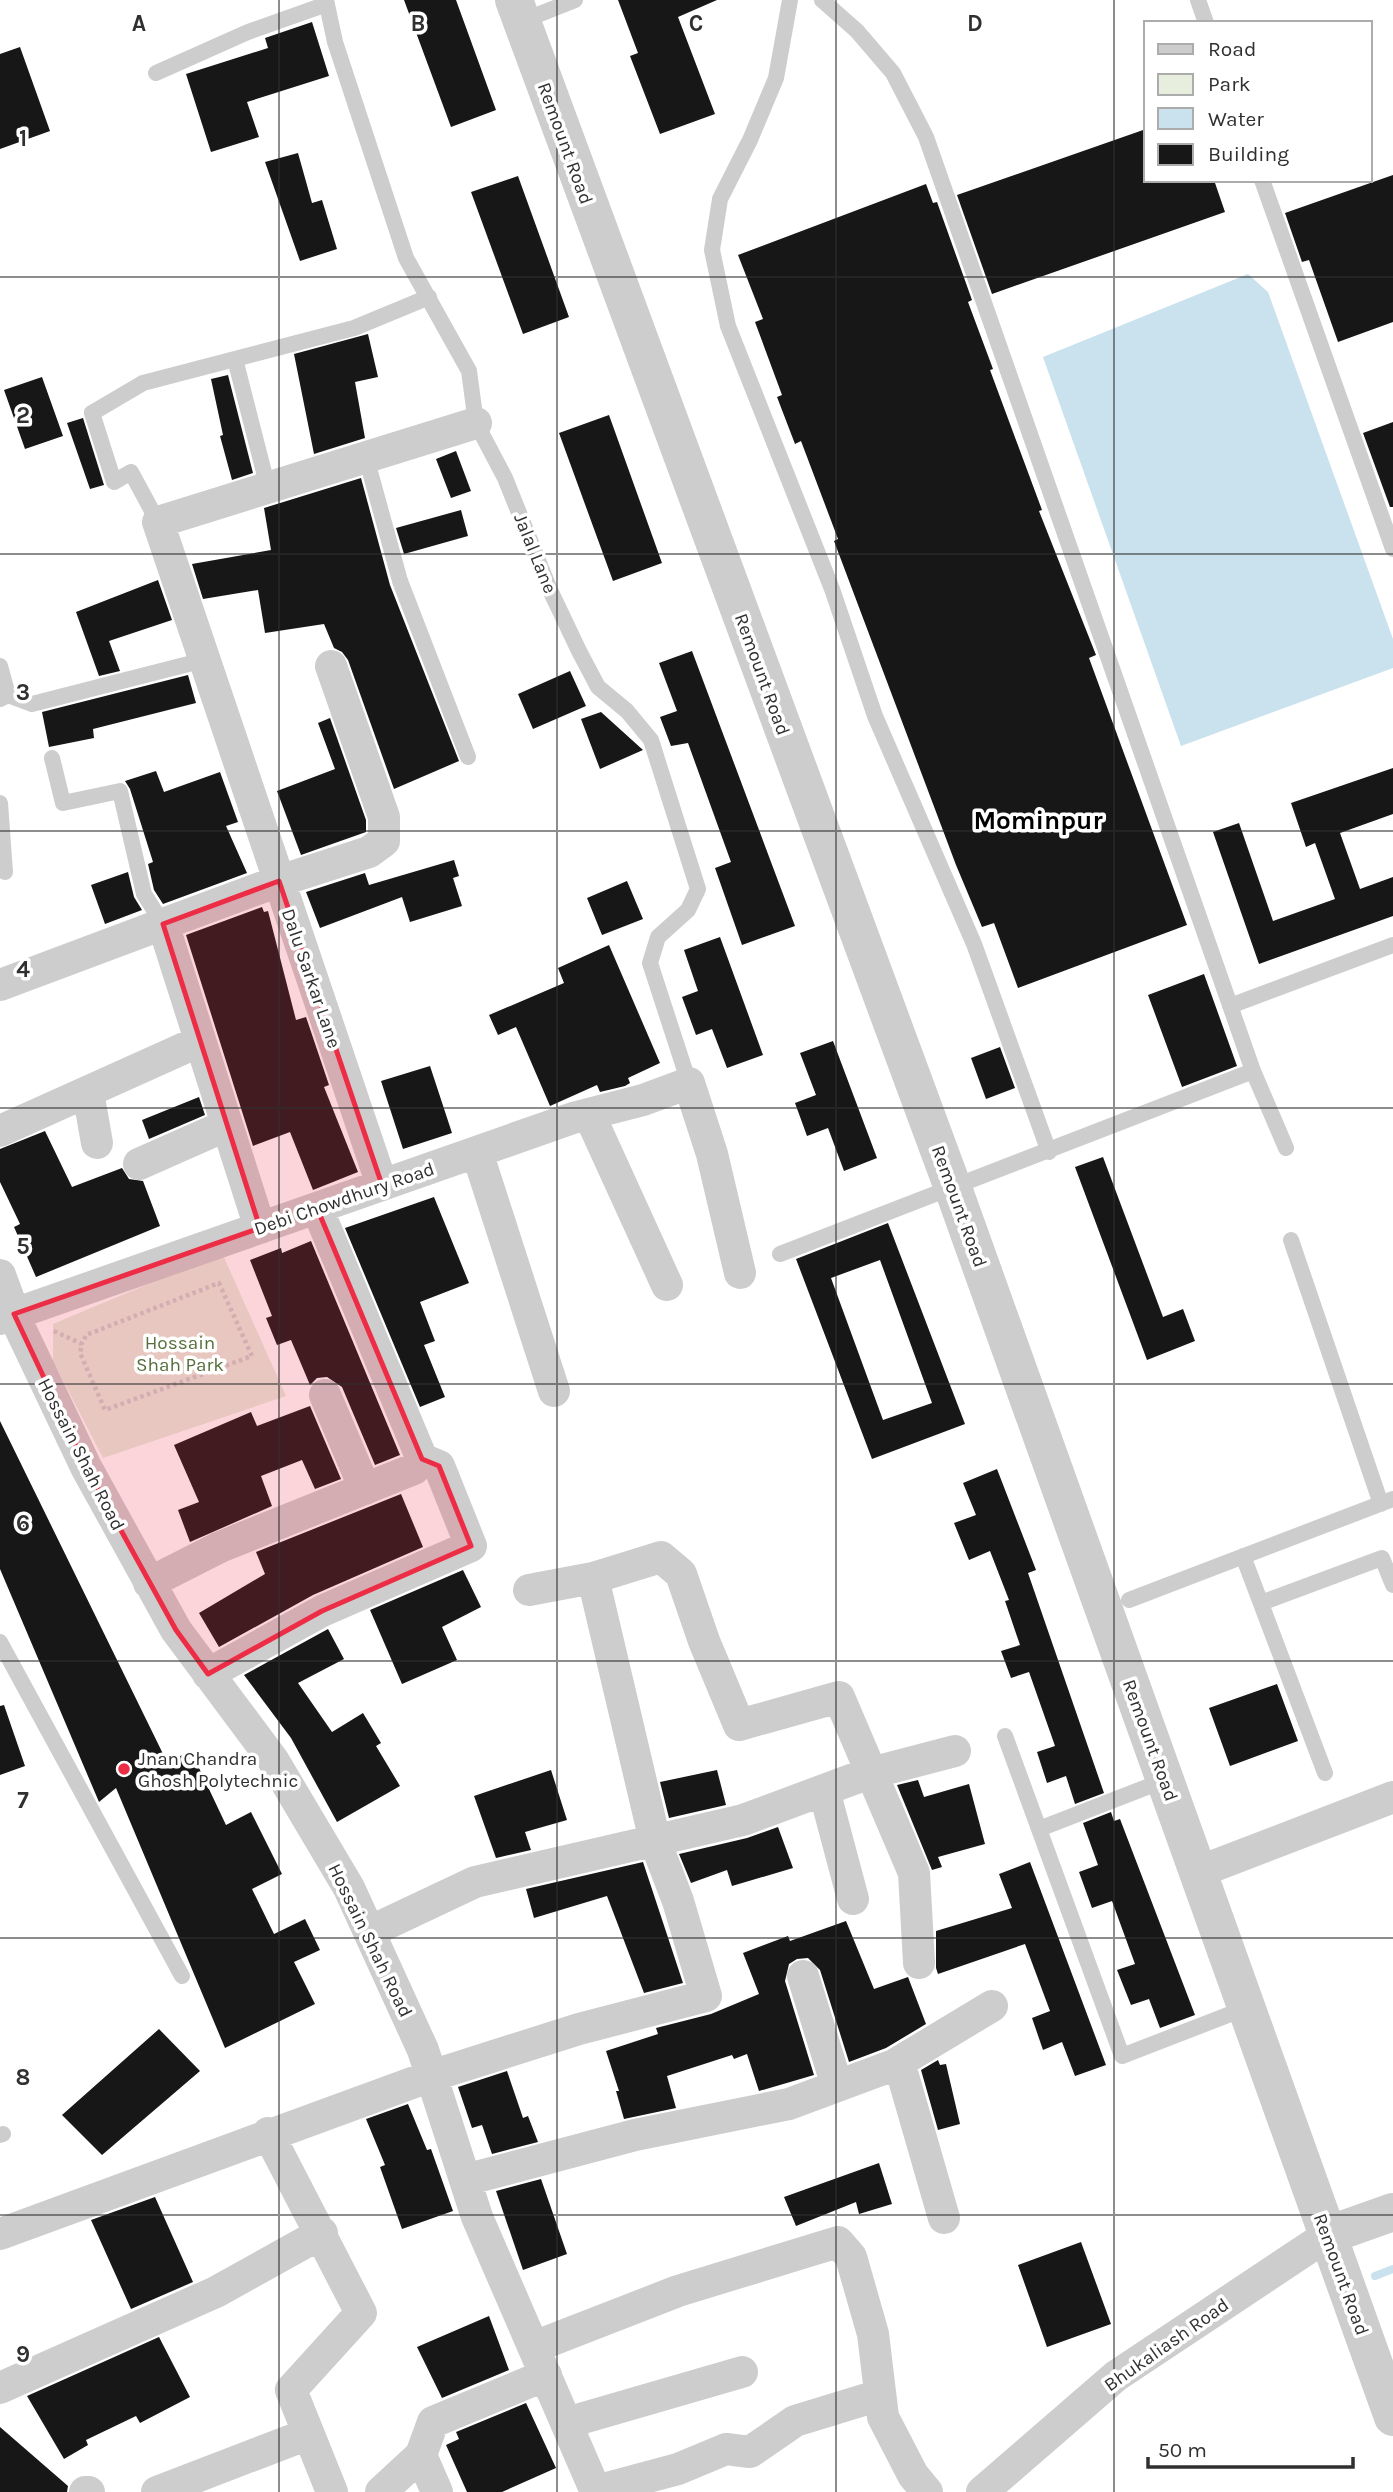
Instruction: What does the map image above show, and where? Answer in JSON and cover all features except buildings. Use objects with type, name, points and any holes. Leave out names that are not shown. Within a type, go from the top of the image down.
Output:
[{"type":"street","name":"Remount Road","points":[[518,10],[953,1188],[1393,2417]]},
{"type":"street","points":[[158,522],[476,423]]},
{"type":"street","name":"Dalu Sarkar Lane","points":[[158,522],[382,1185]]},
{"type":"street","points":[[0,985],[279,881],[369,852],[384,841],[384,817],[331,666]]},
{"type":"street","points":[[163,924],[260,1228]]},
{"type":"street","points":[[0,1131],[200,1041]]},
{"type":"street","points":[[689,1083],[712,1154],[740,1273]]},
{"type":"street","name":"Debi Chowdhury Road","points":[[7,1317],[477,1152],[689,1083]]},
{"type":"street","points":[[88,1092],[97,1143]]},
{"type":"street","points":[[589,1114],[667,1285]]},
{"type":"street","points":[[139,1164],[227,1125]]},
{"type":"street","points":[[477,1152],[554,1391]]},
{"type":"street","points":[[208,1674],[322,1611],[471,1546],[439,1466],[422,1459],[317,1208]]},
{"type":"street","name":"Hossain Shah Road","points":[[0,1275],[7,1317],[149,1583],[176,1630],[273,1760],[349,1888],[423,2050],[477,2217],[596,2491]]},
{"type":"street","points":[[325,1395],[365,1489]]},
{"type":"street","points":[[149,1583],[220,1547],[414,1469],[422,1459]]},
{"type":"street","points":[[529,1590],[593,1578],[661,1557],[681,1574],[704,1641],[739,1725],[839,1697],[914,1873],[919,1963]]},
{"type":"street","points":[[0,2234],[268,2133],[431,2076],[579,2029],[706,1996],[678,1901],[655,1841],[593,1578]]},
{"type":"street","points":[[369,1932],[475,1882],[743,1820],[873,1772],[955,1751]]},
{"type":"street","points":[[824,1790],[853,1899]]},
{"type":"street","points":[[1198,1872],[1393,1797]]},
{"type":"street","points":[[803,1976],[837,2086]]},
{"type":"street","points":[[465,2180],[635,2135],[789,2104],[899,2062],[992,2006]]},
{"type":"street","points":[[899,2062],[944,2218]]},
{"type":"street","points":[[268,2133],[361,2313],[291,2390],[332,2492]]},
{"type":"street","points":[[1328,2235],[1392,2213]]},
{"type":"street","points":[[0,2388],[216,2292],[322,2233]]},
{"type":"street","name":"Bhukaliash Road","points":[[982,2492],[1116,2376],[1328,2235]]},
{"type":"street","points":[[381,2492],[421,2455],[433,2422],[540,2361],[678,2291],[838,2242],[850,2257],[873,2334],[883,2417],[913,2475],[927,2492]]},
{"type":"street","points":[[566,2424],[742,2372]]},
{"type":"street","points":[[596,2491],[678,2469],[726,2449],[750,2452],[795,2421],[880,2396]]},
{"type":"street","points":[[157,2492],[308,2434]]},
{"type":"street","points":[[421,2455],[437,2492]]},
{"type":"lane","points":[[518,10],[575,0]]},
{"type":"lane","points":[[790,0],[776,78],[750,140],[720,199],[712,250],[728,326],[832,589],[875,716],[974,944],[1049,1152]]},
{"type":"lane","points":[[821,0],[857,32],[893,73],[926,137],[1253,1071],[1286,1148]]},
{"type":"lane","points":[[1198,0],[1205,21]]},
{"type":"lane","points":[[156,73],[248,32],[326,2]]},
{"type":"lane","name":"Jalal Lane","points":[[326,2],[335,42],[388,209],[406,258],[469,371],[476,423],[505,478],[550,590],[598,687],[628,711],[651,740],[667,784],[698,889],[688,910],[658,937],[650,963],[689,1083]]},
{"type":"lane","points":[[1263,182],[1393,549]]},
{"type":"lane","points":[[158,522],[131,472],[114,482],[92,413],[144,383],[354,328],[429,298]]},
{"type":"lane","points":[[235,359],[268,488]]},
{"type":"lane","points":[[366,457],[400,581],[468,757]]},
{"type":"lane","points":[[0,666],[4,697],[32,704],[204,660]]},
{"type":"lane","points":[[52,758],[63,803],[120,791],[144,894],[163,924]]},
{"type":"lane","points":[[1,812],[5,872]]},
{"type":"lane","points":[[1230,1006],[1393,945]]},
{"type":"lane","points":[[780,1254],[1253,1071]]},
{"type":"lane","points":[[1129,1601],[1387,1502],[1290,1240]]},
{"type":"lane","points":[[1243,1556],[1325,1773]]},
{"type":"lane","points":[[1261,1603],[1382,1558],[1393,1585]]},
{"type":"lane","points":[[0,1642],[182,1976]]},
{"type":"lane","points":[[1005,1736],[1122,2056],[1247,2008]]},
{"type":"lane","points":[[1039,1829],[1165,1780]]},
{"type":"path","points":[[219,1283],[252,1356],[105,1410],[80,1353],[82,1344],[86,1335],[219,1283]]},
{"type":"path","points":[[7,1317],[82,1344]]},
{"type":"highlighted area","points":[[279,881],[382,1185],[317,1208],[422,1459],[439,1466],[471,1546],[322,1611],[208,1674],[176,1630],[86,1467],[14,1314],[260,1228],[163,924]]},
{"type":"green space","name":"Hossain Shah Park","points":[[222,1253],[286,1396],[103,1458],[53,1361],[53,1324]]},
{"type":"water","points":[[1248,274],[1268,292],[1393,639],[1393,668],[1181,746],[1043,357]]},
{"type":"waterway","points":[[1375,2276],[1393,2269]]},
{"type":"place","name":"Jnan Chandra Ghosh Polytechnic","points":[[124,1769]]},
{"type":"district","name":"Mominpur","points":[[1038,820]]}]
